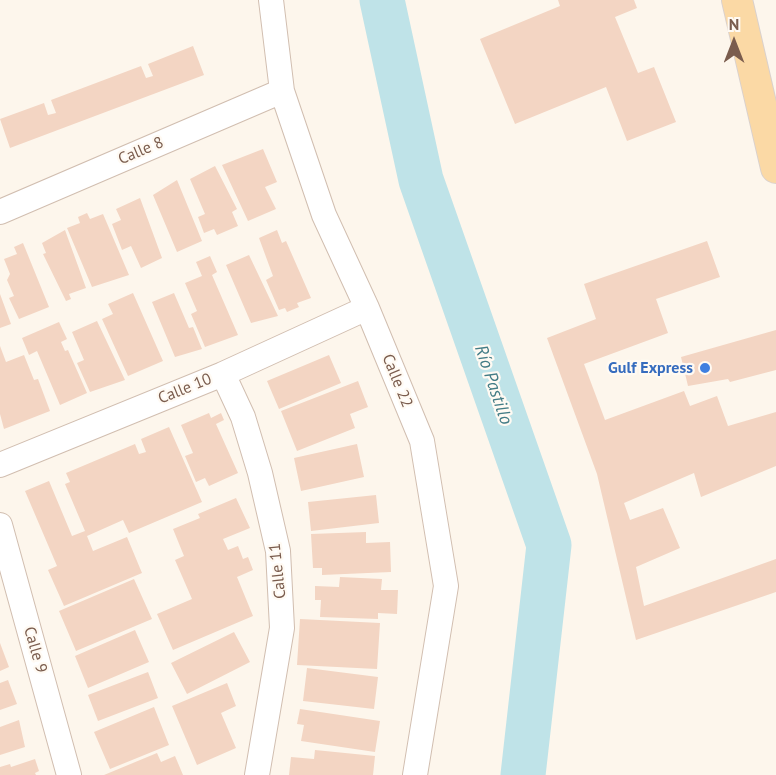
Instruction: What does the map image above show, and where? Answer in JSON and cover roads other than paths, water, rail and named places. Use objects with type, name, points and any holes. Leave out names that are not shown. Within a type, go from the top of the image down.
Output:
[{"type":"main road","points":[[737,0],[776,168]]},
{"type":"street","name":"Calle 22","points":[[271,0],[282,91],[324,215],[367,308],[422,441],[446,586],[414,775]]},
{"type":"street","name":"Calle 8","points":[[0,212],[282,91]]},
{"type":"street","name":"Calle 10","points":[[0,465],[223,374],[367,308]]},
{"type":"street","name":"Calle 11","points":[[223,374],[243,417],[260,473],[278,551],[282,628],[257,775]]},
{"type":"street","name":"Calle 9","points":[[0,525],[69,775]]},
{"type":"waterway","name":"Río Pastillo","points":[[382,0],[421,180],[549,545],[523,775]]},
{"type":"place","name":"Gulf Express","points":[[705,368]]}]
